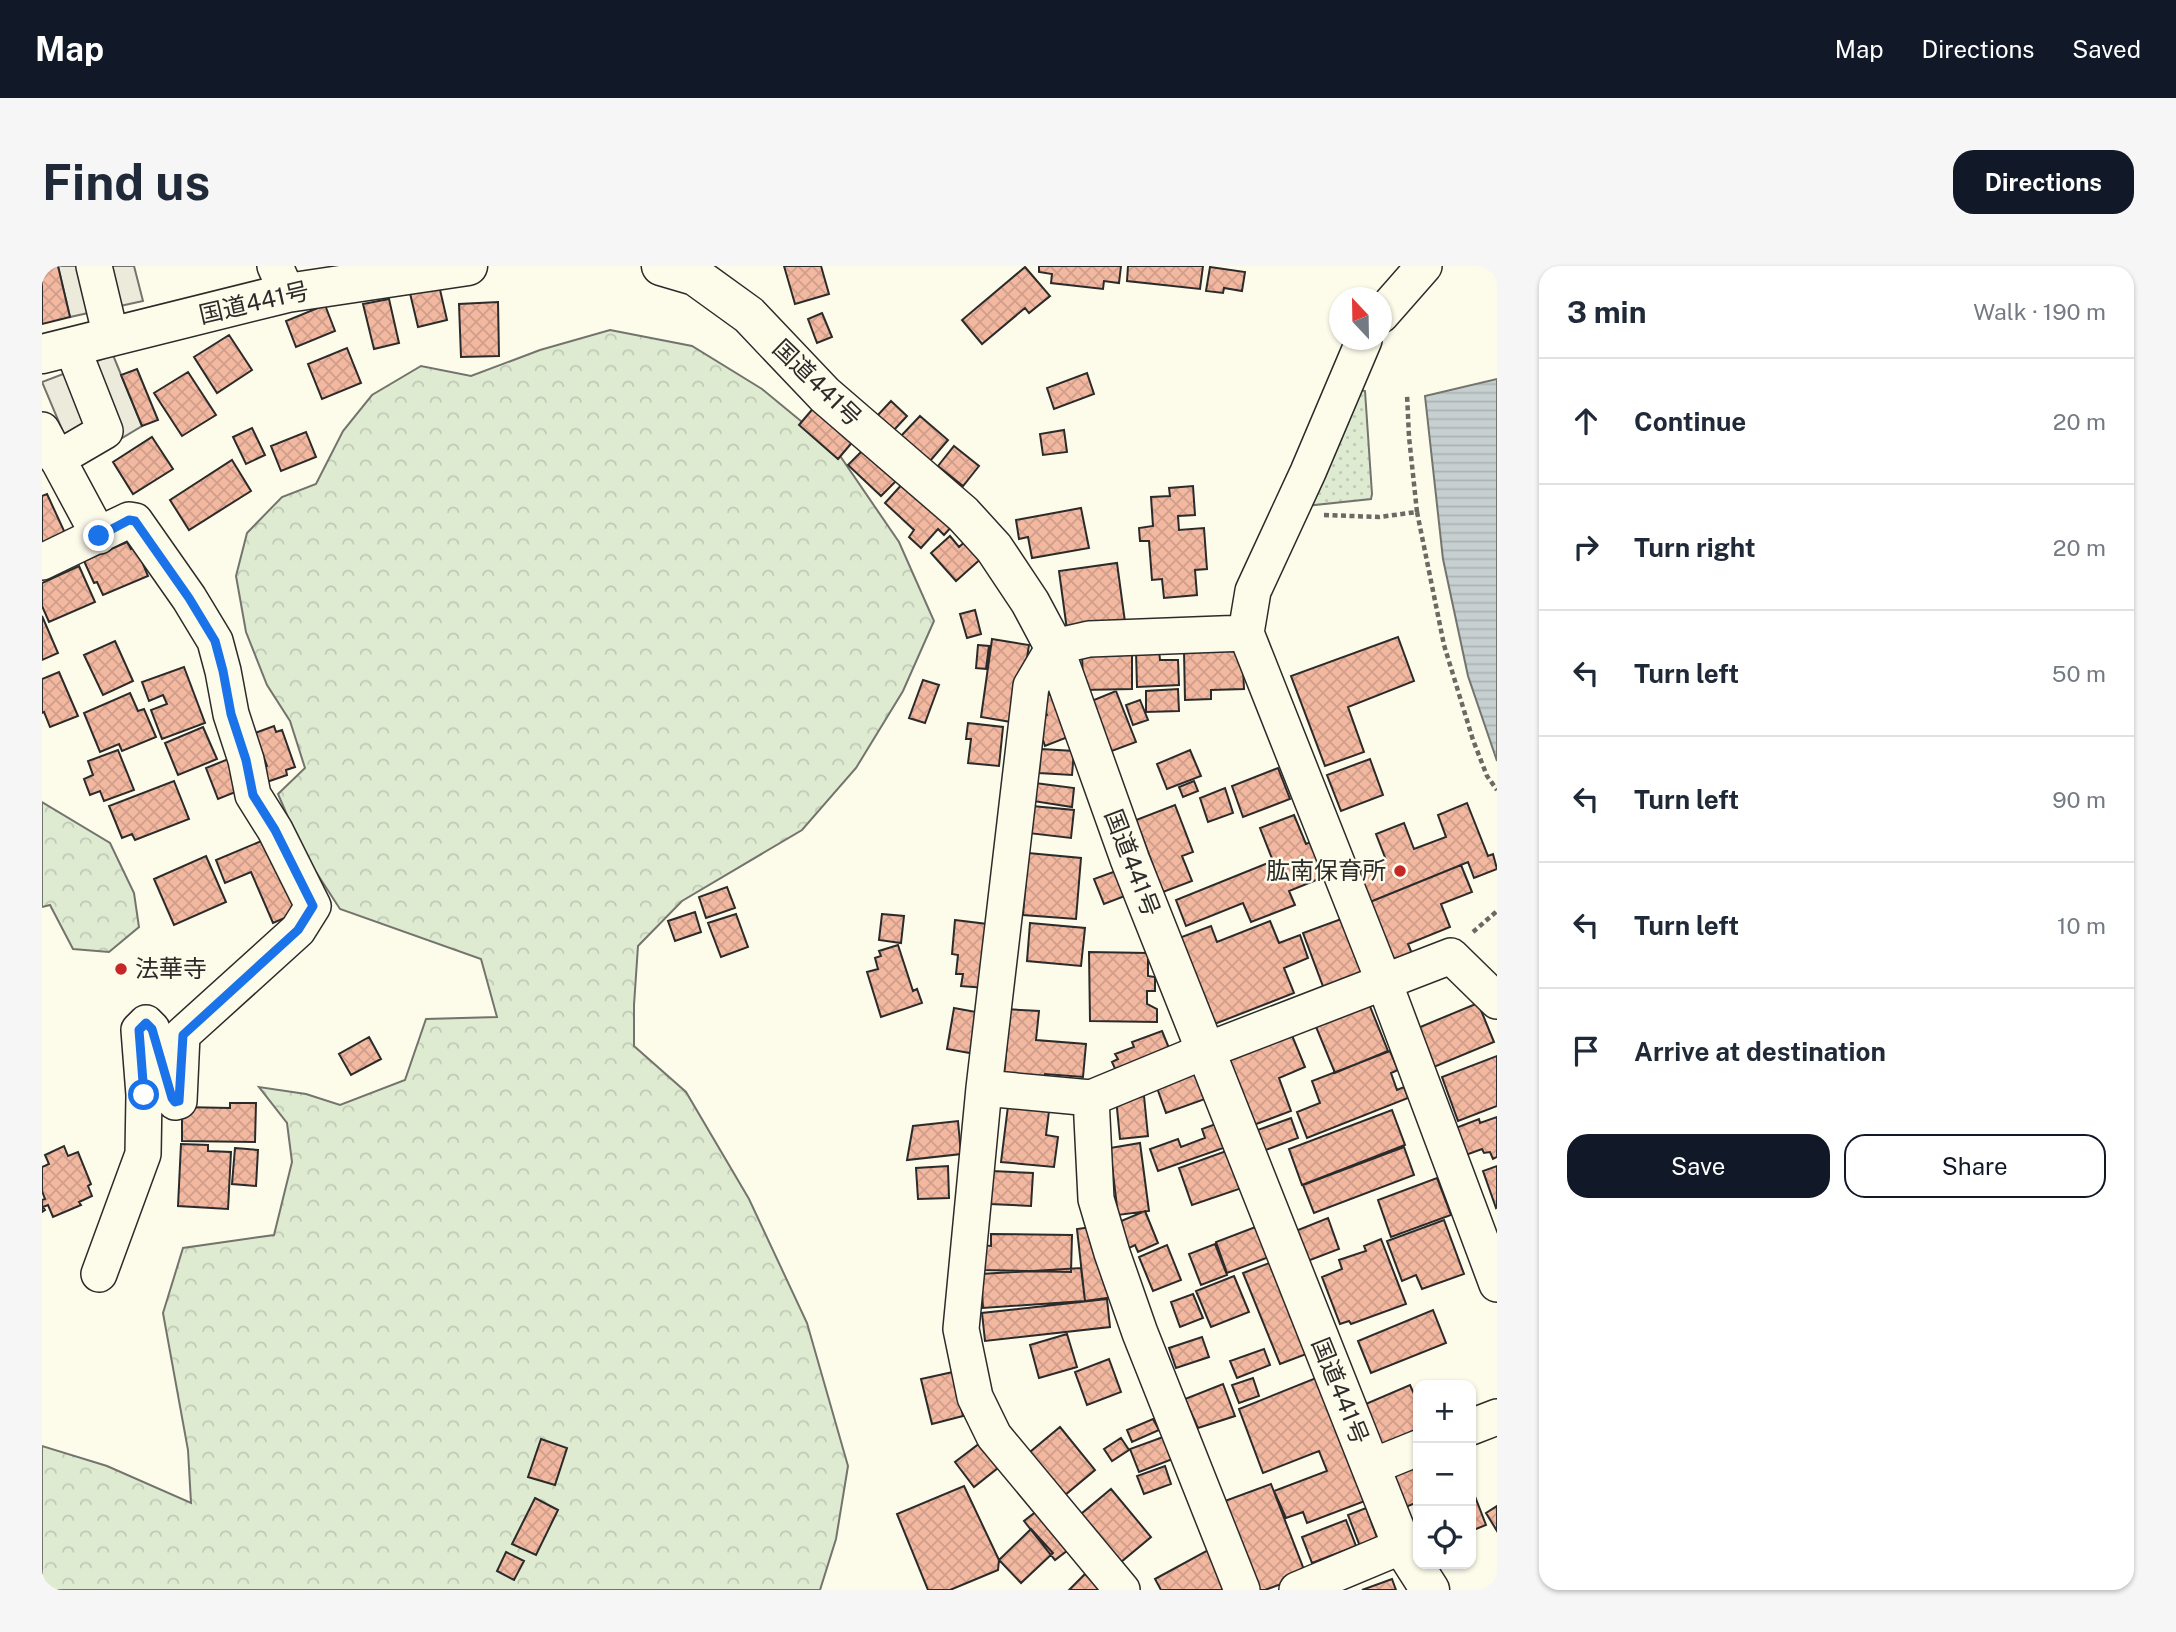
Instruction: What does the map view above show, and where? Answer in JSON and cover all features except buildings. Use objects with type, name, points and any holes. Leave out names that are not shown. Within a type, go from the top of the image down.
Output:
[{"type":"highway","name":"国道441号","points":[[57,351],[111,337],[281,280],[468,266]]},
{"type":"highway","name":"国道441号","points":[[686,269],[749,315],[825,395],[963,514],[994,548],[1030,602],[1054,647],[1130,860],[1402,1546],[1430,1590]]},
{"type":"street","points":[[94,266],[111,337]]},
{"type":"street","points":[[1392,303],[1424,266]]},
{"type":"street","points":[[1360,350],[1253,592],[1246,633],[1384,982],[1497,1284]]},
{"type":"street","points":[[57,351],[79,368],[105,431],[50,444],[99,536]]},
{"type":"street","points":[[42,562],[129,520],[135,521],[189,598],[215,641],[253,795],[275,830],[313,906],[298,930],[183,1035],[179,1101],[175,1102],[172,1098],[152,1029],[146,1023],[139,1030],[144,1095],[143,1154],[99,1274]]},
{"type":"street","points":[[1122,1590],[994,1436],[975,1397],[961,1329],[984,1088],[1031,686],[1054,647],[1089,639],[1246,633]]},
{"type":"street","points":[[984,1088],[1091,1098],[1451,956],[1497,1001]]},
{"type":"street","points":[[1091,1098],[1096,1199],[1112,1253],[1140,1334],[1242,1590]]},
{"type":"street","points":[[1476,1425],[1497,1417]]},
{"type":"street","points":[[1371,1466],[1413,1450]]},
{"type":"street","points":[[1297,1590],[1402,1546]]},
{"type":"path","points":[[1408,394],[1409,437],[1417,512],[1444,645],[1473,740],[1487,776],[1497,790]]},
{"type":"path","points":[[1315,514],[1380,517],[1417,512]]},
{"type":"green space","points":[[610,330],[692,346],[762,389],[836,450],[899,542],[934,621],[903,691],[856,768],[802,830],[682,901],[638,946],[634,1046],[686,1092],[749,1199],[807,1323],[848,1466],[836,1539],[820,1590],[42,1590],[42,1446],[107,1466],[191,1503],[188,1450],[163,1313],[183,1248],[274,1235],[292,1162],[287,1123],[259,1087],[306,1094],[340,1105],[405,1080],[426,1019],[497,1017],[481,959],[340,909],[303,852],[278,794],[305,768],[290,721],[267,685],[246,632],[236,576],[247,533],[282,497],[316,484],[343,431],[372,395],[421,366],[471,376],[540,350]]},
{"type":"green space","points":[[1350,388],[1365,391],[1371,499],[1305,506]]},
{"type":"green space","points":[[42,802],[110,843],[134,893],[139,927],[109,952],[73,949],[50,905],[42,907]]},
{"type":"shaded area","points":[[58,266],[134,266],[143,301],[70,317]]},
{"type":"shaded area","points":[[113,355],[142,426],[77,465],[42,382]]},
{"type":"shaded area","points":[[1497,379],[1497,761],[1468,676],[1443,559],[1425,396]]},
{"type":"place","name":"肱南保育所","points":[[1400,871]]},
{"type":"place","name":"法華寺","points":[[121,969]]},
{"type":"route","points":[[99,536],[129,520],[135,521],[189,598],[215,641],[253,795],[275,830],[313,906],[298,930],[183,1035],[179,1101],[175,1102],[172,1098],[152,1029],[146,1023],[142,1025],[139,1030],[144,1095]]}]
